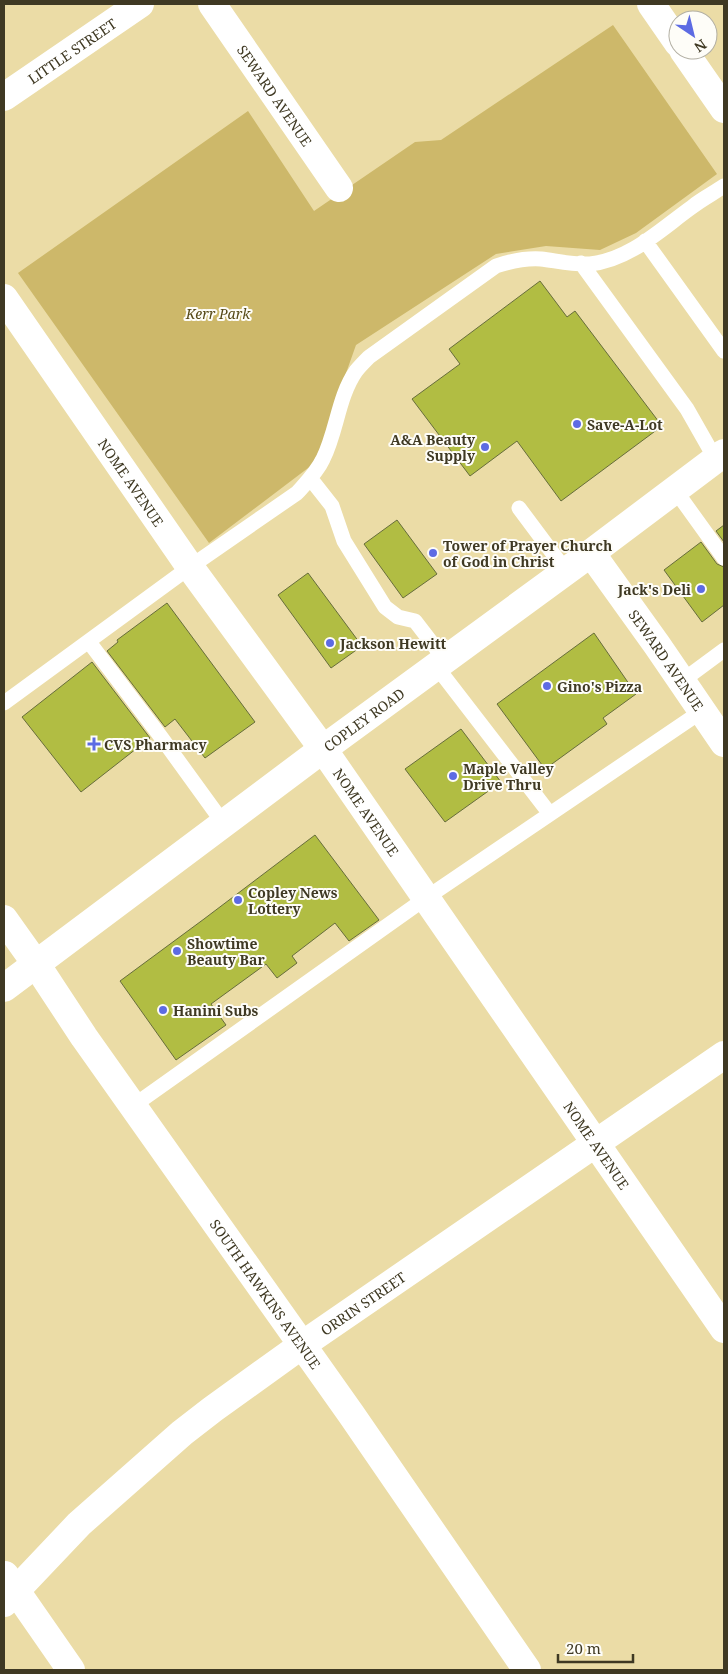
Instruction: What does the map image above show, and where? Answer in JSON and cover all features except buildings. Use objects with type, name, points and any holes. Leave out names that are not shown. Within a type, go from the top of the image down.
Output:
[{"type":"street","name":"LITTLE STREET","points":[[4,97],[140,4]]},
{"type":"street","name":"SEWARD AVENUE","points":[[212,4],[339,188]]},
{"type":"street","points":[[651,4],[668,29]]},
{"type":"street","points":[[690,60],[724,109]]},
{"type":"street","name":"NOME AVENUE","points":[[4,298],[190,567],[323,749],[724,1330]]},
{"type":"street","name":"COPLEY ROAD","points":[[4,988],[323,749],[720,456]]},
{"type":"street","name":"SEWARD AVENUE","points":[[591,553],[724,743]]},
{"type":"street","name":"SOUTH HAWKINS AVENUE","points":[[4,919],[84,1037],[351,1414],[527,1670]]},
{"type":"street","name":"ORRIN STREET","points":[[7,1589],[182,1433],[302,1345],[724,1055]]},
{"type":"street","points":[[7,1589],[71,1670]]},
{"type":"lane","points":[[4,703],[190,567],[297,493],[322,461],[332,440],[338,412],[352,378],[369,357],[496,266],[516,260],[539,259],[590,264],[611,260],[629,252],[724,186]]},
{"type":"lane","points":[[645,241],[724,351]]},
{"type":"lane","points":[[581,263],[720,456]]},
{"type":"lane","points":[[310,478],[332,506],[344,542],[385,607],[398,617],[415,621],[441,663],[550,814]]},
{"type":"lane","points":[[675,490],[724,558]]},
{"type":"lane","points":[[518,508],[566,571]]},
{"type":"lane","points":[[89,642],[162,737],[224,824]]},
{"type":"lane","points":[[682,681],[724,650]]},
{"type":"lane","points":[[133,1106],[426,898],[702,710]]},
{"type":"green space","name":"Kerr Park","points":[[613,25],[717,174],[636,233],[600,250],[546,246],[496,254],[356,345],[334,407],[326,437],[312,465],[209,543],[18,273],[248,111],[314,211],[415,142],[441,140]]},
{"type":"place","name":"Save-A-Lot","points":[[577,424]]},
{"type":"place","name":"A&A Beauty Supply","points":[[485,447]]},
{"type":"place","name":"Tower of Prayer Church of God in Christ","points":[[433,553]]},
{"type":"place","name":"Jack's Deli","points":[[701,589]]},
{"type":"place","name":"Jackson Hewitt","points":[[330,643]]},
{"type":"place","name":"Gino's Pizza","points":[[547,686]]},
{"type":"place","name":"CVS Pharmacy","points":[[94,744]]},
{"type":"place","name":"Maple Valley Drive Thru","points":[[453,776]]},
{"type":"place","name":"Copley News Lottery","points":[[238,900]]},
{"type":"place","name":"Showtime Beauty Bar","points":[[177,951]]},
{"type":"place","name":"Hanini Subs","points":[[163,1010]]}]
